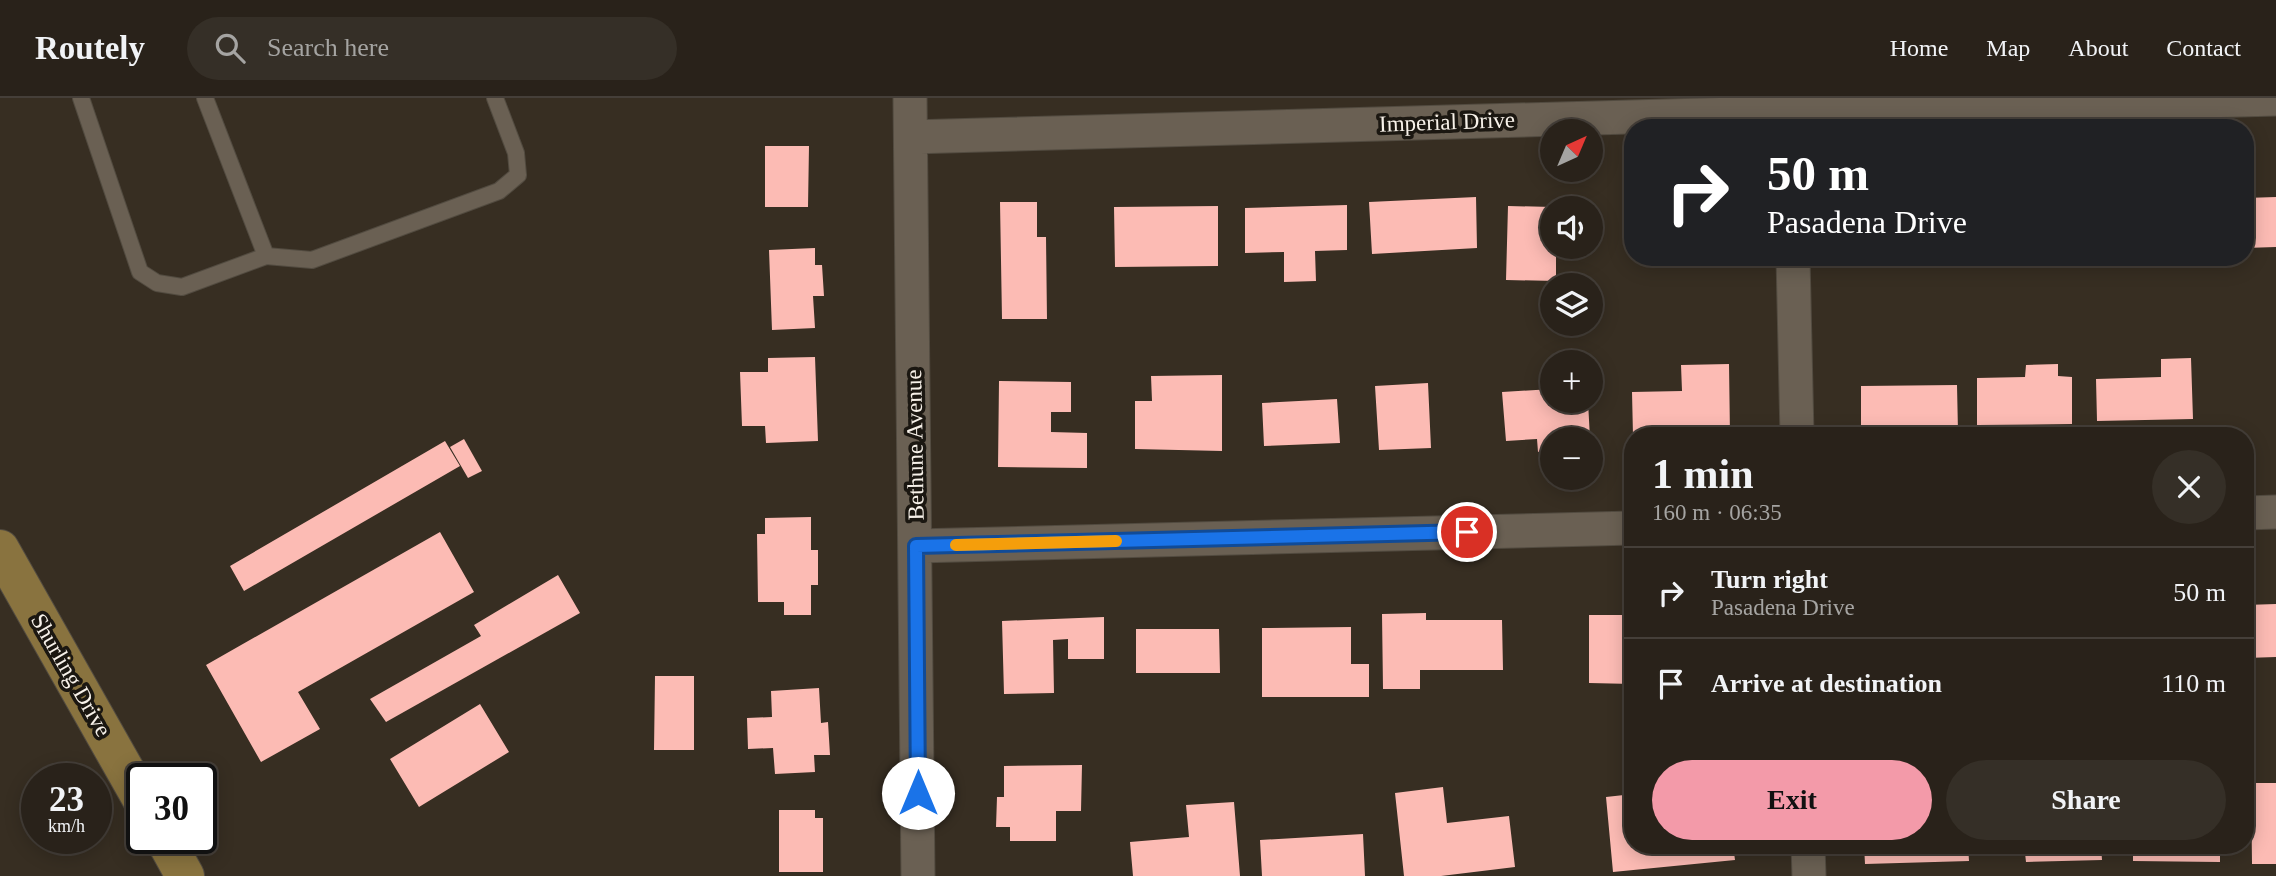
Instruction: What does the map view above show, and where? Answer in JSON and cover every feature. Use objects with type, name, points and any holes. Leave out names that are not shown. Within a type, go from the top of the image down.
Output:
[{"type":"main road","name":"Shurling Drive","points":[[0,550],[126,772]]},
{"type":"main road","points":[[173,854],[185,876]]},
{"type":"street","name":"Bethune Avenue","points":[[910,98],[918,876]]},
{"type":"street","name":"Imperial Drive","points":[[911,137],[2276,99]]},
{"type":"street","points":[[1793,266],[1797,427]]},
{"type":"street","points":[[2254,513],[2276,512]]},
{"type":"street","points":[[916,546],[1624,528]]},
{"type":"street","points":[[1808,854],[1809,876]]},
{"type":"lane","points":[[81,98],[141,272],[157,283],[182,287],[266,256],[312,260],[499,191],[518,175],[516,153],[495,98]]},
{"type":"lane","points":[[205,98],[266,256]]},
{"type":"building","points":[[765,146],[809,146],[808,207],[765,207]]},
{"type":"building","points":[[1476,197],[1477,248],[1372,254],[1369,202]]},
{"type":"building","points":[[2276,197],[2276,247],[2254,248],[2254,198]]},
{"type":"building","points":[[1000,202],[1037,202],[1037,237],[1046,237],[1047,319],[1002,319]]},
{"type":"building","points":[[1347,205],[1347,250],[1315,251],[1316,281],[1284,282],[1284,252],[1245,253],[1245,208]]},
{"type":"building","points":[[1218,206],[1218,266],[1115,267],[1114,207]]},
{"type":"building","points":[[1508,206],[1540,207],[1540,259],[1556,259],[1556,273],[1540,273],[1540,281],[1506,280]]},
{"type":"building","points":[[815,248],[815,265],[822,265],[824,296],[813,296],[815,328],[772,330],[769,250]]},
{"type":"building","points":[[815,357],[818,441],[766,443],[765,426],[742,426],[740,372],[768,372],[768,358]]},
{"type":"building","points":[[2191,358],[2193,419],[2097,421],[2096,379],[2161,377],[2161,359]]},
{"type":"building","points":[[1729,364],[1730,427],[1633,427],[1632,392],[1682,391],[1681,365]]},
{"type":"building","points":[[2058,364],[2058,376],[2072,377],[2072,424],[1977,425],[1977,378],[2025,377],[2026,365]]},
{"type":"building","points":[[1222,375],[1222,451],[1135,449],[1135,401],[1152,401],[1151,376]]},
{"type":"building","points":[[999,381],[1071,382],[1071,412],[1051,412],[1051,432],[1087,433],[1087,468],[998,467]]},
{"type":"building","points":[[1428,383],[1431,448],[1379,450],[1375,386]]},
{"type":"building","points":[[1957,385],[1958,427],[1861,427],[1861,386]]},
{"type":"building","points":[[1540,390],[1540,413],[1589,413],[1589,427],[1540,427],[1540,452],[1537,439],[1506,441],[1502,392]]},
{"type":"building","points":[[1337,399],[1340,443],[1264,446],[1262,403]]},
{"type":"building","points":[[464,439],[482,471],[468,478],[450,447]]},
{"type":"building","points":[[445,441],[460,466],[244,591],[230,566]]},
{"type":"building","points":[[811,517],[811,550],[818,550],[818,585],[811,585],[811,615],[784,615],[784,602],[758,602],[757,534],[765,534],[765,518]]},
{"type":"building","points":[[440,532],[474,592],[298,692],[320,729],[261,762],[206,665]]},
{"type":"building","points":[[558,575],[580,613],[386,722],[370,699],[481,636],[474,625]]},
{"type":"building","points":[[2276,604],[2276,657],[2254,658],[2254,605]]},
{"type":"building","points":[[1426,613],[1426,620],[1502,620],[1503,670],[1420,670],[1420,689],[1383,689],[1382,614]]},
{"type":"building","points":[[1589,615],[1624,615],[1624,684],[1589,683]]},
{"type":"building","points":[[1104,617],[1104,659],[1068,659],[1068,639],[1053,640],[1054,693],[1004,694],[1002,621]]},
{"type":"building","points":[[1351,627],[1351,664],[1369,664],[1369,697],[1262,697],[1262,628]]},
{"type":"building","points":[[1136,629],[1219,629],[1220,673],[1136,673]]},
{"type":"building","points":[[655,676],[694,676],[694,750],[654,750]]},
{"type":"building","points":[[819,688],[821,723],[828,722],[830,755],[814,755],[815,772],[775,774],[773,748],[748,749],[747,718],[772,717],[771,691]]},
{"type":"building","points":[[480,704],[509,752],[419,807],[390,759]]},
{"type":"building","points":[[1082,765],[1081,811],[1056,811],[1056,841],[1010,841],[1010,827],[996,827],[997,797],[1004,797],[1004,766]]},
{"type":"building","points":[[2254,783],[2276,783],[2276,864],[2252,864]]},
{"type":"building","points":[[1443,787],[1447,823],[1509,816],[1515,867],[1441,876],[1404,876],[1395,793]]},
{"type":"building","points":[[1624,795],[1624,854],[1734,854],[1735,860],[1613,872],[1606,797]]},
{"type":"building","points":[[1234,802],[1240,876],[1133,876],[1130,842],[1189,837],[1186,805]]},
{"type":"building","points":[[779,810],[815,810],[815,818],[823,818],[823,872],[779,872]]},
{"type":"building","points":[[1363,834],[1365,876],[1262,876],[1260,840]]},
{"type":"building","points":[[1864,854],[1969,854],[1969,861],[1865,864]]},
{"type":"building","points":[[2025,854],[2102,854],[2102,860],[2026,862]]},
{"type":"building","points":[[2133,854],[2220,854],[2220,862],[2133,861]]},
{"type":"slow traffic","points":[[956,545],[1116,541]]},
{"type":"route","points":[[918,793],[916,546],[1467,532]]}]
